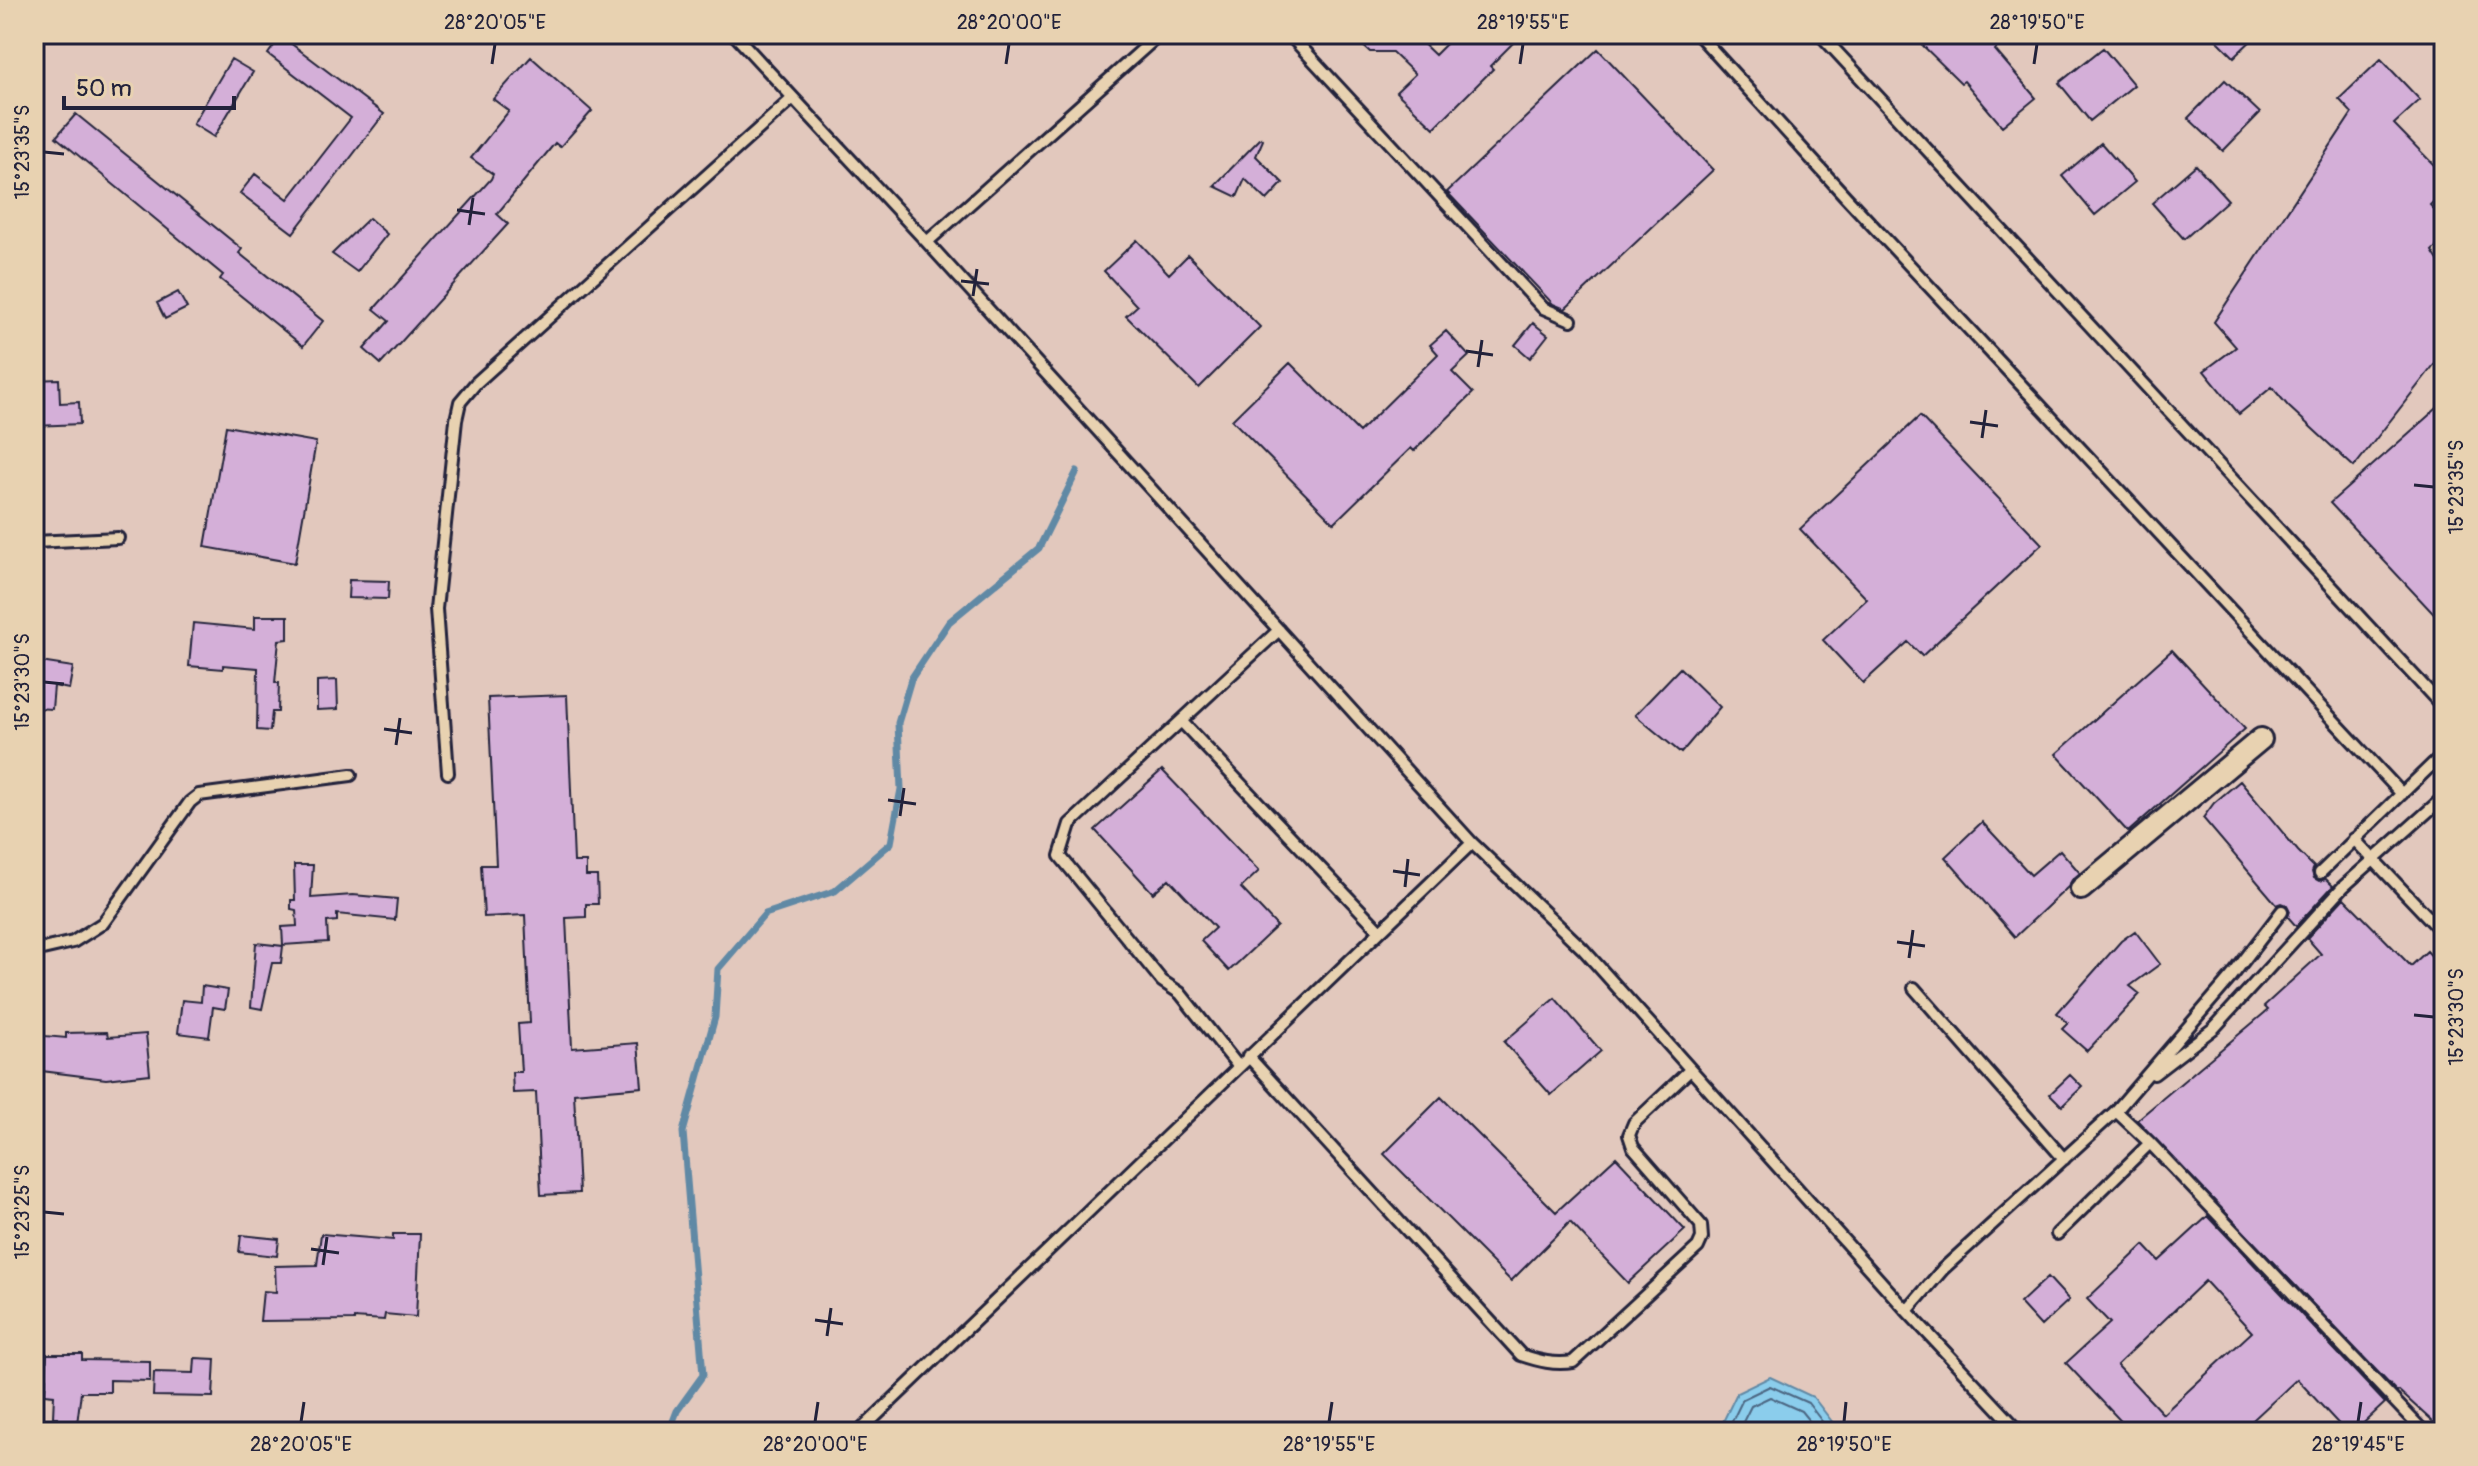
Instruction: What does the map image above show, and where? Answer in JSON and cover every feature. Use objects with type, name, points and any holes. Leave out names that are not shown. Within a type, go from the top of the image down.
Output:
[{"type":"street","points":[[2081,889],[2261,739]]},
{"type":"lane","points":[[734,34],[927,242],[1472,843],[1583,949],[1907,1311],[2020,1432]]},
{"type":"lane","points":[[927,242],[1160,34]]},
{"type":"lane","points":[[1289,34],[1543,308],[1571,320]]},
{"type":"lane","points":[[1698,34],[2402,794]]},
{"type":"lane","points":[[1820,34],[2444,708]]},
{"type":"lane","points":[[448,773],[436,609],[460,402],[476,383],[793,98]]},
{"type":"lane","points":[[34,542],[118,538]]},
{"type":"lane","points":[[1238,1066],[1180,993],[1162,981],[1060,856],[1070,824],[1279,630]]},
{"type":"lane","points":[[1181,721],[1380,931]]},
{"type":"lane","points":[[2320,873],[2444,753]]},
{"type":"lane","points":[[34,951],[73,942],[103,923],[190,802],[199,795],[351,775]]},
{"type":"lane","points":[[2137,1087],[2214,1028],[2343,887],[2444,797]]},
{"type":"lane","points":[[2354,839],[2444,934]]},
{"type":"lane","points":[[859,1432],[1472,843]]},
{"type":"lane","points":[[1907,1311],[1943,1269],[2116,1111],[2232,976],[2282,911]]},
{"type":"lane","points":[[1914,988],[2064,1159]]},
{"type":"lane","points":[[1248,1056],[1521,1355],[1544,1363],[1561,1364],[1573,1362],[1698,1247],[1702,1238],[1701,1225],[1633,1147],[1629,1135],[1634,1123],[1690,1070]]},
{"type":"lane","points":[[2116,1111],[2424,1432]]},
{"type":"lane","points":[[2057,1234],[2150,1143]]},
{"type":"shaded area","points":[[34,34],[2444,34],[2444,1432],[34,1432]]},
{"type":"water","points":[[1770,1377],[1813,1397],[1840,1432],[1718,1432],[1737,1393]]},
{"type":"building","points":[[1350,34],[1413,34],[1435,55],[1456,34],[1522,34],[1490,66],[1493,69],[1434,128],[1396,92],[1415,74],[1392,52],[1370,52]]},
{"type":"building","points":[[1911,34],[1986,34],[1998,46],[1995,50],[2036,98],[2002,126],[1964,81],[1961,83]]},
{"type":"building","points":[[2211,34],[2258,34],[2234,57]]},
{"type":"building","points":[[281,36],[384,114],[293,233],[240,193],[255,174],[288,199],[351,118],[268,54]]},
{"type":"building","points":[[2103,48],[2134,85],[2090,121],[2059,83]]},
{"type":"building","points":[[1598,49],[1713,170],[1565,309],[1553,304],[1447,192]]},
{"type":"building","points":[[531,57],[592,111],[560,147],[555,143],[497,214],[508,224],[381,364],[364,349],[389,321],[374,309],[491,179],[493,174],[471,158],[509,111],[493,99]]},
{"type":"building","points":[[231,59],[253,72],[214,137],[193,124]]},
{"type":"building","points":[[2381,59],[2420,100],[2394,124],[2444,175],[2444,191],[2430,205],[2444,220],[2444,239],[2432,251],[2444,270],[2444,352],[2354,467],[2288,406],[2272,387],[2239,414],[2204,371],[2236,347],[2214,322],[2352,113],[2339,99]]},
{"type":"building","points":[[2225,80],[2260,113],[2223,151],[2188,118]]},
{"type":"building","points":[[76,114],[242,249],[239,253],[323,321],[303,346],[220,279],[223,275],[56,137]]},
{"type":"building","points":[[1261,138],[1263,140],[1256,156],[1283,183],[1267,200],[1245,179],[1237,197],[1214,186]]},
{"type":"building","points":[[2101,143],[2135,182],[2095,215],[2062,176]]},
{"type":"building","points":[[2196,165],[2228,200],[2184,239],[2152,203]]},
{"type":"building","points":[[369,218],[387,234],[357,272],[332,254]]},
{"type":"building","points":[[1137,240],[1169,274],[1188,255],[1260,327],[1199,388],[1126,316],[1137,306],[1104,271]]},
{"type":"building","points":[[178,292],[187,308],[165,319],[157,303]]},
{"type":"building","points":[[1533,323],[1548,335],[1530,358],[1515,345]]},
{"type":"building","points":[[1446,331],[1469,356],[1452,372],[1473,393],[1334,523],[1232,420],[1290,363],[1359,432],[1438,354],[1430,345]]},
{"type":"building","points":[[59,379],[60,403],[79,402],[80,424],[35,426],[34,380]]},
{"type":"building","points":[[2444,402],[2444,625],[2330,503]]},
{"type":"building","points":[[1920,416],[2042,544],[1922,656],[1908,642],[1863,683],[1823,640],[1867,599],[1800,529]]},
{"type":"building","points":[[226,426],[316,442],[295,563],[205,547]]},
{"type":"building","points":[[349,580],[389,581],[388,599],[348,598]]},
{"type":"building","points":[[255,616],[288,616],[288,639],[279,640],[275,683],[279,683],[278,712],[272,712],[270,731],[257,730],[258,668],[189,666],[193,623],[255,629]]},
{"type":"building","points":[[2172,650],[2245,729],[2128,832],[2056,754]]},
{"type":"building","points":[[34,661],[73,667],[69,689],[54,686],[52,709],[34,708]]},
{"type":"building","points":[[1680,668],[1720,707],[1681,753],[1635,715]]},
{"type":"building","points":[[337,680],[338,709],[317,710],[317,681]]},
{"type":"building","points":[[567,695],[574,862],[586,862],[586,876],[597,876],[598,904],[586,904],[586,917],[566,918],[572,1048],[638,1043],[642,1087],[574,1093],[579,1193],[541,1195],[536,1092],[513,1093],[512,1072],[521,1072],[518,1024],[530,1023],[525,915],[484,917],[481,865],[496,865],[488,698]]},
{"type":"building","points":[[1162,770],[1259,871],[1241,888],[1277,926],[1229,971],[1201,941],[1215,928],[1169,879],[1153,893],[1095,830]]},
{"type":"building","points":[[2240,781],[2314,867],[2314,878],[2319,881],[2326,879],[2333,886],[2296,926],[2288,917],[2290,911],[2287,905],[2277,905],[2203,818],[2214,803]]},
{"type":"building","points":[[1982,822],[2031,875],[2060,850],[2080,873],[2015,937],[1945,857]]},
{"type":"building","points":[[294,865],[313,865],[311,898],[353,895],[397,899],[395,920],[337,914],[337,921],[327,922],[328,942],[283,945],[282,927],[297,926],[296,910],[291,909],[291,900],[295,900]]},
{"type":"building","points":[[2344,898],[2411,966],[2427,951],[2444,970],[2444,1432],[2397,1392],[2137,1120],[2268,1010],[2264,1006],[2321,954],[2307,938]]},
{"type":"building","points":[[2135,931],[2160,964],[2130,986],[2140,994],[2087,1051],[2062,1029],[2068,1023],[2057,1013],[2121,941]]},
{"type":"building","points":[[256,943],[283,946],[281,963],[272,963],[262,1009],[251,1007]]},
{"type":"building","points":[[202,986],[228,990],[225,1009],[213,1007],[209,1037],[178,1033],[182,1000],[201,1002]]},
{"type":"building","points":[[1555,998],[1601,1051],[1551,1095],[1504,1042]]},
{"type":"building","points":[[107,1032],[108,1037],[146,1034],[150,1074],[106,1079],[34,1070],[34,1035],[66,1038],[66,1033]]},
{"type":"building","points":[[2070,1075],[2082,1087],[2062,1106],[2050,1094]]},
{"type":"building","points":[[1441,1097],[1556,1212],[1616,1157],[1685,1230],[1628,1283],[1570,1222],[1511,1281],[1384,1154]]},
{"type":"building","points":[[2208,1216],[2385,1403],[2354,1432],[2346,1432],[2297,1379],[2240,1432],[2131,1432],[2066,1363],[2110,1323],[2087,1299],[2144,1245],[2159,1261]],"holes":[[[2205,1281],[2252,1332],[2163,1414],[2117,1365]]]},
{"type":"building","points":[[321,1234],[393,1240],[393,1234],[420,1234],[416,1317],[385,1314],[384,1320],[260,1321],[263,1291],[276,1292],[275,1266],[317,1265]]},
{"type":"building","points":[[241,1235],[279,1239],[277,1256],[239,1252]]},
{"type":"building","points":[[2048,1277],[2069,1300],[2041,1326],[2020,1303]]},
{"type":"building","points":[[47,1354],[82,1354],[82,1360],[150,1361],[150,1381],[110,1380],[110,1392],[81,1392],[76,1432],[56,1432],[58,1417],[53,1417],[54,1395],[45,1394]]},
{"type":"building","points":[[195,1358],[215,1359],[213,1397],[153,1396],[154,1372],[194,1373]]},
{"type":"waterway","points":[[669,1432],[677,1411],[703,1375],[683,1132],[715,1017],[718,969],[765,914],[835,891],[891,843],[901,789],[898,723],[911,679],[949,622],[1039,548],[1077,471]]}]
